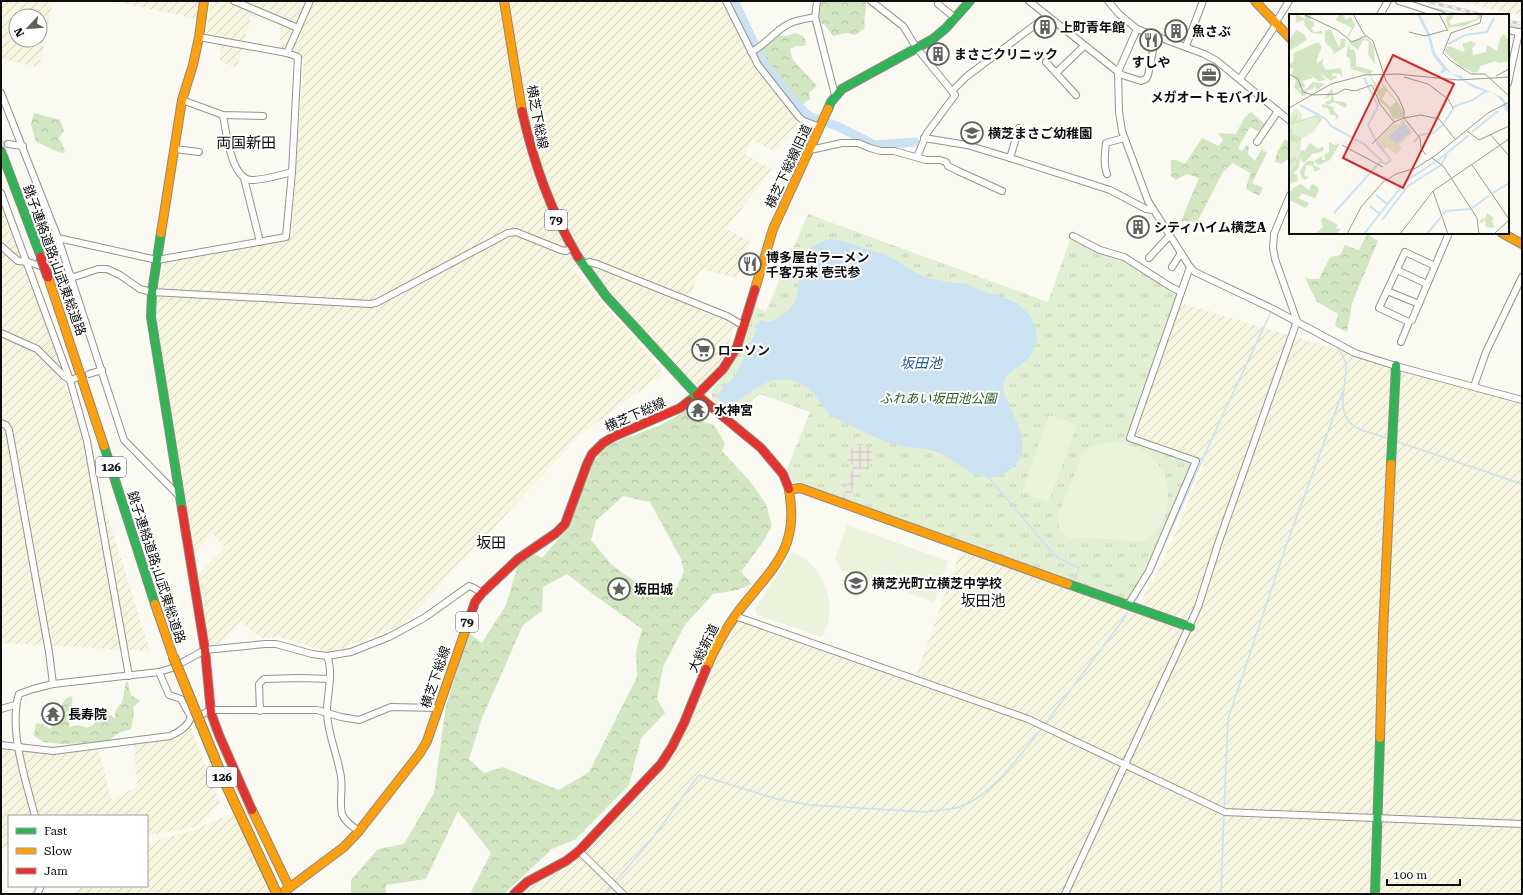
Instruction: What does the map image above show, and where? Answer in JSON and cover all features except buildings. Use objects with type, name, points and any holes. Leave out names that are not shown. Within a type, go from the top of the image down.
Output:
[{"type":"main road","points":[[204,1],[193,65],[182,100],[152,292],[151,317],[182,498],[205,650],[210,710],[245,795],[289,887]]},
{"type":"main road","name":"横芝下総線","points":[[281,894],[344,846],[359,831],[420,753],[427,741],[475,602],[482,593],[518,559],[556,534],[565,524],[592,454],[603,443],[613,437],[680,408],[697,395],[610,301],[582,265],[552,213],[531,154],[504,1]]},
{"type":"main road","points":[[835,95],[842,89],[933,39],[946,28],[970,1]]},
{"type":"main road","points":[[1255,1],[1289,37]]},
{"type":"main road","name":"横芝下総線旧道","points":[[697,395],[723,369],[737,347],[773,229],[835,95]]},
{"type":"main road","name":"銚子連絡道路;山武東総道路","points":[[1,151],[48,277],[97,422],[150,591],[173,656],[203,734],[230,796],[277,894]]},
{"type":"main road","points":[[1504,234],[1522,244]]},
{"type":"main road","points":[[1375,894],[1383,625],[1396,366]]},
{"type":"main road","name":"大総新道","points":[[514,894],[527,882],[566,861],[579,851],[661,764],[672,747],[684,723],[715,647],[735,616],[777,562],[789,536],[792,520],[789,490],[783,474],[770,456],[697,395]]},
{"type":"main road","points":[[789,490],[800,488],[1190,627]]},
{"type":"street","points":[[234,1],[298,28]]},
{"type":"street","points":[[287,53],[310,1]]},
{"type":"street","points":[[726,1],[754,50],[761,71],[804,121],[820,127]]},
{"type":"street","points":[[817,1],[816,17],[835,95]]},
{"type":"street","points":[[871,1],[903,26],[916,47],[955,95],[924,138],[917,156]]},
{"type":"street","points":[[1028,1],[1118,72],[1141,81],[1146,79],[1148,75],[1156,36]]},
{"type":"street","points":[[1108,1],[1119,14],[1137,29],[1186,46],[1217,60],[1289,120]]},
{"type":"street","points":[[1186,46],[1203,1]]},
{"type":"street","points":[[1240,79],[1289,1]]},
{"type":"street","points":[[1381,14],[1388,1]]},
{"type":"street","points":[[1399,1],[1436,14]]},
{"type":"street","points":[[938,4],[955,18]]},
{"type":"street","points":[[952,91],[966,77],[1047,16]]},
{"type":"street","points":[[754,50],[783,27],[801,20],[816,17]]},
{"type":"street","points":[[1137,29],[1118,72],[1120,121],[1124,138],[1148,201],[1190,267],[1195,272],[1273,308],[1355,353],[1396,366],[1522,400]]},
{"type":"street","points":[[1509,30],[1521,32],[1509,79]]},
{"type":"street","points":[[58,238],[157,260],[286,237],[292,172],[297,56],[199,37]]},
{"type":"street","points":[[1056,73],[1084,46]]},
{"type":"street","points":[[1046,62],[1076,96]]},
{"type":"street","points":[[1,93],[58,238],[124,440],[182,498]]},
{"type":"street","points":[[182,100],[223,115],[263,116]]},
{"type":"street","points":[[1257,142],[1278,112]]},
{"type":"street","points":[[223,115],[232,158],[240,174],[244,178],[260,242]]},
{"type":"street","points":[[1010,158],[1019,128]]},
{"type":"street","points":[[924,138],[967,145],[1010,158],[1110,190],[1146,209],[1154,210]]},
{"type":"street","points":[[1103,170],[1106,143],[1124,138]]},
{"type":"street","points":[[810,150],[842,143],[858,143],[881,151],[894,151],[917,156],[926,160],[940,160],[946,162],[948,166],[1002,191]]},
{"type":"street","points":[[8,144],[23,146]]},
{"type":"street","points":[[175,149],[200,152]]},
{"type":"street","points":[[244,178],[251,180],[292,172]]},
{"type":"street","points":[[1,192],[73,379],[88,448],[129,676]]},
{"type":"street","points":[[1065,894],[1190,627],[1297,321],[1275,259],[1274,248],[1274,234],[1289,197]]},
{"type":"street","points":[[1,252],[1,246],[18,261],[28,262],[74,277],[98,269],[107,269],[120,275],[140,289],[152,292],[370,304],[376,303],[508,233],[516,232],[561,250],[566,251],[571,248]]},
{"type":"street","points":[[1401,342],[1449,234]]},
{"type":"street","points":[[1150,258],[1170,235]]},
{"type":"street","points":[[1073,236],[1100,250],[1124,257],[1181,292]]},
{"type":"street","points":[[1409,322],[1379,308],[1405,252],[1435,266]]},
{"type":"street","points":[[1172,267],[1181,253]]},
{"type":"street","points":[[582,265],[589,262],[597,264],[727,316],[744,326]]},
{"type":"street","points":[[1128,605],[1148,571],[1196,461],[1130,438],[1190,267]]},
{"type":"street","points":[[1397,270],[1427,284]]},
{"type":"street","points":[[1474,386],[1486,352],[1522,278]]},
{"type":"street","points":[[1387,291],[1419,304]]},
{"type":"street","points":[[1,333],[37,349],[64,376],[73,379]]},
{"type":"street","points":[[89,374],[102,370]]},
{"type":"street","points":[[1,423],[6,425],[9,430],[49,653],[53,684]]},
{"type":"street","points":[[35,815],[18,747],[15,705],[19,694],[53,684],[159,672],[172,668],[205,650],[276,644],[312,654],[327,656],[351,652],[389,637],[424,618],[469,586],[482,593]]},
{"type":"street","points":[[735,616],[1028,719],[1225,812],[1522,824]]},
{"type":"street","points":[[327,656],[330,662],[327,713],[341,776],[343,791],[341,806],[342,815],[347,822],[359,831]]},
{"type":"street","points":[[159,672],[169,694],[181,698],[191,717],[189,722]]},
{"type":"street","points":[[260,711],[259,684],[264,680],[299,678],[330,679]]},
{"type":"street","points":[[1,709],[15,705]]},
{"type":"street","points":[[1,745],[53,751],[170,736],[179,732],[189,722],[210,710],[317,710],[341,717],[359,720],[391,707],[438,708]]},
{"type":"street","points":[[579,851],[623,894]]},
{"type":"green space","points":[[1,1],[53,1],[48,25],[48,8],[8,8],[8,48],[43,48],[39,67],[1,59]]},
{"type":"green space","points":[[113,1],[201,1],[198,19]]},
{"type":"green space","points":[[211,1],[723,1],[755,69],[799,121],[774,151],[752,140],[745,155],[772,169],[726,229],[751,242],[737,278],[701,269],[690,296],[735,324],[724,360],[696,393],[583,259],[572,268],[664,373],[579,436],[404,624],[331,653],[279,637],[262,638],[241,622],[220,644],[209,643],[199,574],[225,547],[212,533],[195,553],[156,318],[157,297],[165,261],[291,238],[304,59],[279,49],[282,21],[251,16],[237,68],[220,61],[221,35],[206,35]]},
{"type":"green space","points":[[821,1],[866,1],[864,21],[865,28],[855,35],[847,33],[833,36],[825,25],[820,23],[818,15]]},
{"type":"green space","points":[[1457,1],[1522,1],[1522,16]]},
{"type":"green space","points":[[795,33],[803,36],[806,41],[805,46],[796,46],[790,49],[793,60],[817,86],[809,93],[810,99],[801,106],[764,60],[760,51],[779,35],[787,36]]},
{"type":"green space","points":[[1251,112],[1265,124],[1260,132],[1250,127],[1238,148],[1242,151],[1247,145],[1249,147],[1248,154],[1255,161],[1262,149],[1267,153],[1252,183],[1263,188],[1259,196],[1246,189],[1250,173],[1233,163],[1223,172],[1197,222],[1181,221],[1199,178],[1187,174],[1176,180],[1171,176],[1171,160],[1176,160],[1185,164],[1202,138],[1219,146],[1223,140],[1218,133],[1236,134],[1244,118]]},
{"type":"green space","points":[[34,113],[60,120],[64,131],[58,139],[61,141],[65,152],[61,153],[36,142],[31,124]]},
{"type":"green space","points":[[1285,139],[1289,142],[1289,158],[1282,164],[1275,162],[1277,152]]},
{"type":"green space","points":[[1,198],[41,305],[150,651],[1,643]]},
{"type":"green space","name":"ふれあい坂田池公園","points":[[808,214],[1048,302],[1071,237],[1123,259],[1176,292],[1178,296],[1128,439],[1193,463],[1146,571],[1128,601],[793,482],[787,469],[810,412],[760,394],[733,416],[712,400],[711,392],[724,376],[738,354],[746,337],[754,307],[766,311]]},
{"type":"green space","points":[[1367,234],[1378,241],[1352,303],[1347,332],[1335,326],[1338,314],[1317,302],[1305,278],[1319,279],[1330,257],[1340,255],[1345,245],[1359,250]]},
{"type":"green space","points":[[1180,303],[1522,404],[1522,894],[520,894],[527,887],[567,864],[654,780],[679,745],[718,650],[737,619],[914,682],[961,549],[1135,611],[1159,571],[1205,462],[1135,436]]},
{"type":"green space","points":[[696,405],[703,408],[695,419],[714,425],[725,443],[722,451],[749,480],[766,504],[772,526],[761,545],[741,572],[752,584],[738,590],[713,594],[685,625],[663,667],[657,699],[665,713],[641,738],[629,785],[576,839],[552,849],[504,894],[470,894],[491,853],[458,811],[426,879],[386,885],[386,894],[351,894],[351,880],[378,849],[404,844],[434,793],[446,706],[469,633],[482,643],[506,605],[518,565],[535,554],[542,558],[568,528],[590,467],[607,445],[659,426]],"holes":[[[623,496],[650,502],[681,559],[684,571],[674,594],[650,593],[611,564],[591,540],[596,521]],[[567,574],[642,629],[636,652],[637,677],[589,772],[559,790],[503,767],[484,773],[469,759],[482,718],[523,625],[542,611],[543,587]]]},
{"type":"green space","points":[[1049,415],[1077,425],[1048,503],[1022,492]]},
{"type":"green space","points":[[1111,442],[1122,443],[1142,450],[1151,456],[1158,464],[1167,482],[1168,501],[1164,520],[1153,535],[1148,539],[1141,541],[1069,538],[1063,534],[1060,528],[1058,515],[1083,453],[1090,447]]},
{"type":"green space","points":[[847,525],[948,561],[934,602],[842,570],[835,559]]},
{"type":"green space","points":[[792,552],[808,561],[821,578],[826,588],[830,608],[827,627],[822,637],[757,615],[755,609]]},
{"type":"green space","points":[[126,681],[128,683],[131,695],[140,701],[133,707],[134,713],[131,729],[119,733],[109,740],[86,743],[61,744],[43,742],[34,736],[36,723],[42,724],[50,729],[54,725],[64,701],[71,696],[72,705],[66,713],[70,719],[69,727],[78,725],[87,728],[102,717],[110,715],[115,718],[116,709],[122,703]]},
{"type":"green space","points":[[191,729],[220,803],[197,827],[148,835],[148,815],[8,815],[8,847],[1,849],[1,748],[65,754],[98,748],[112,801],[137,786],[134,744]]},
{"type":"green space","points":[[233,813],[271,894],[73,894],[82,887],[148,887],[148,843],[191,831]]},
{"type":"green space","points":[[1,849],[3,870],[1,870]]},
{"type":"shaded area","points":[[858,444],[869,447],[873,456],[868,470],[860,468],[847,505],[841,503],[854,465],[847,462],[852,448]]},
{"type":"water","name":"坂田池","points":[[831,239],[843,241],[890,257],[930,279],[963,284],[1012,301],[1026,311],[1031,318],[1036,332],[1034,348],[1030,356],[1006,377],[1003,387],[1005,396],[1022,437],[1023,445],[1022,453],[1012,468],[997,476],[983,476],[969,471],[937,452],[928,449],[910,448],[886,441],[833,417],[811,390],[795,381],[785,379],[767,382],[751,391],[728,409],[716,396],[736,375],[757,329],[754,328],[755,324],[758,324],[760,320],[767,322],[776,319],[788,311],[794,304],[799,288],[800,272],[805,255],[816,245]]},
{"type":"waterway","points":[[734,1],[762,60],[787,93],[805,113],[811,117],[837,126],[875,145],[915,142]]},
{"type":"waterway","points":[[1411,1],[1428,7],[1461,14]]},
{"type":"waterway","points":[[1509,24],[1522,28]]},
{"type":"waterway","points":[[1269,311],[1294,324]]},
{"type":"waterway","points":[[1133,603],[1152,572],[1271,312]]},
{"type":"waterway","points":[[1336,346],[1345,360],[1346,365],[1343,400],[1345,415],[1357,428],[1390,439]]},
{"type":"waterway","points":[[1224,810],[1228,719],[1286,546],[1343,391]]},
{"type":"waterway","points":[[1395,441],[1522,484]]},
{"type":"waterway","points":[[988,477],[1056,557],[1079,568],[1075,580]]},
{"type":"waterway","points":[[1045,724],[1123,620],[1130,608]]},
{"type":"waterway","points":[[615,882],[651,840],[699,775],[777,799],[810,805],[926,812],[959,807],[971,802],[983,794],[1005,773],[1043,727]]},
{"type":"waterway","points":[[1221,894],[1224,814]]},
{"type":"waterway","points":[[604,894],[612,885]]},
{"type":"tunnel","points":[[1,143],[8,144]]},
{"type":"railway","points":[[1426,1],[1479,14]]},
{"type":"railway","points":[[1509,21],[1522,24]]},
{"type":"traffic: fast","points":[[828,109],[831,102],[842,89],[933,39],[946,28],[970,1]]},
{"type":"traffic: fast","points":[[1,151],[41,257]]},
{"type":"traffic: fast","points":[[161,233],[152,292],[151,317],[182,509]]},
{"type":"traffic: fast","points":[[578,257],[606,296],[697,395],[689,401]]},
{"type":"traffic: fast","points":[[1391,464],[1396,366]]},
{"type":"traffic: fast","points":[[104,446],[155,604]]},
{"type":"traffic: fast","points":[[1068,584],[1190,627]]},
{"type":"traffic: fast","points":[[1375,894],[1380,738]]},
{"type":"traffic: slow","points":[[161,233],[182,100],[193,65],[204,1]]},
{"type":"traffic: slow","points":[[504,1],[522,111]]},
{"type":"traffic: slow","points":[[1255,1],[1289,37]]},
{"type":"traffic: slow","points":[[755,289],[773,229],[828,109]]},
{"type":"traffic: slow","points":[[1504,234],[1522,244]]},
{"type":"traffic: slow","points":[[48,277],[104,446]]},
{"type":"traffic: slow","points":[[1380,738],[1383,633],[1391,464]]},
{"type":"traffic: slow","points":[[789,490],[800,488],[1068,584]]},
{"type":"traffic: slow","points":[[706,669],[712,655],[731,622],[774,567],[780,557],[789,535],[791,524],[789,489]]},
{"type":"traffic: slow","points":[[155,604],[173,656]]},
{"type":"traffic: slow","points":[[281,894],[344,847],[359,831],[420,753],[427,741],[469,620]]},
{"type":"traffic: slow","points":[[173,656],[222,776],[277,894]]},
{"type":"traffic: slow","points":[[252,810],[289,887]]},
{"type":"traffic: jam","points":[[522,111],[532,150],[544,186],[559,222],[578,257]]},
{"type":"traffic: jam","points":[[41,257],[48,277]]},
{"type":"traffic: jam","points":[[755,289],[737,347],[723,369],[697,395],[761,448],[783,474],[789,489]]},
{"type":"traffic: jam","points":[[469,620],[475,602],[482,593],[518,559],[556,533],[565,524],[587,464],[592,454],[603,443],[613,437],[680,408],[689,401]]},
{"type":"traffic: jam","points":[[182,509],[205,650],[211,713],[252,810]]},
{"type":"traffic: jam","points":[[514,894],[527,882],[566,861],[579,851],[661,764],[672,747],[684,723],[706,669]]},
{"type":"place","name":"上町青年館","points":[[1045,27]]},
{"type":"place","name":"魚さぶ","points":[[1176,31]]},
{"type":"place","name":"すしや","points":[[1151,40]]},
{"type":"place","name":"まさごクリニック","points":[[938,54]]},
{"type":"place","name":"メガオートモバイル","points":[[1209,75]]},
{"type":"place","name":"横芝まさご幼稚園","points":[[972,133]]},
{"type":"place","name":"シティハイム横芝A","points":[[1138,227]]},
{"type":"place","name":"博多屋台ラーメン 千客万来 壱弐参","points":[[750,264]]},
{"type":"place","name":"ローソン","points":[[703,350]]},
{"type":"place","name":"水神宮","points":[[698,410]]},
{"type":"place","name":"横芝光町立横芝中学校","points":[[856,583]]},
{"type":"place","name":"坂田城","points":[[619,589]]},
{"type":"place","name":"長寿院","points":[[53,714]]},
{"type":"district","name":"両国新田","points":[[246,143]]},
{"type":"district","name":"坂田","points":[[491,543]]},
{"type":"district","name":"坂田池","points":[[983,601]]}]
